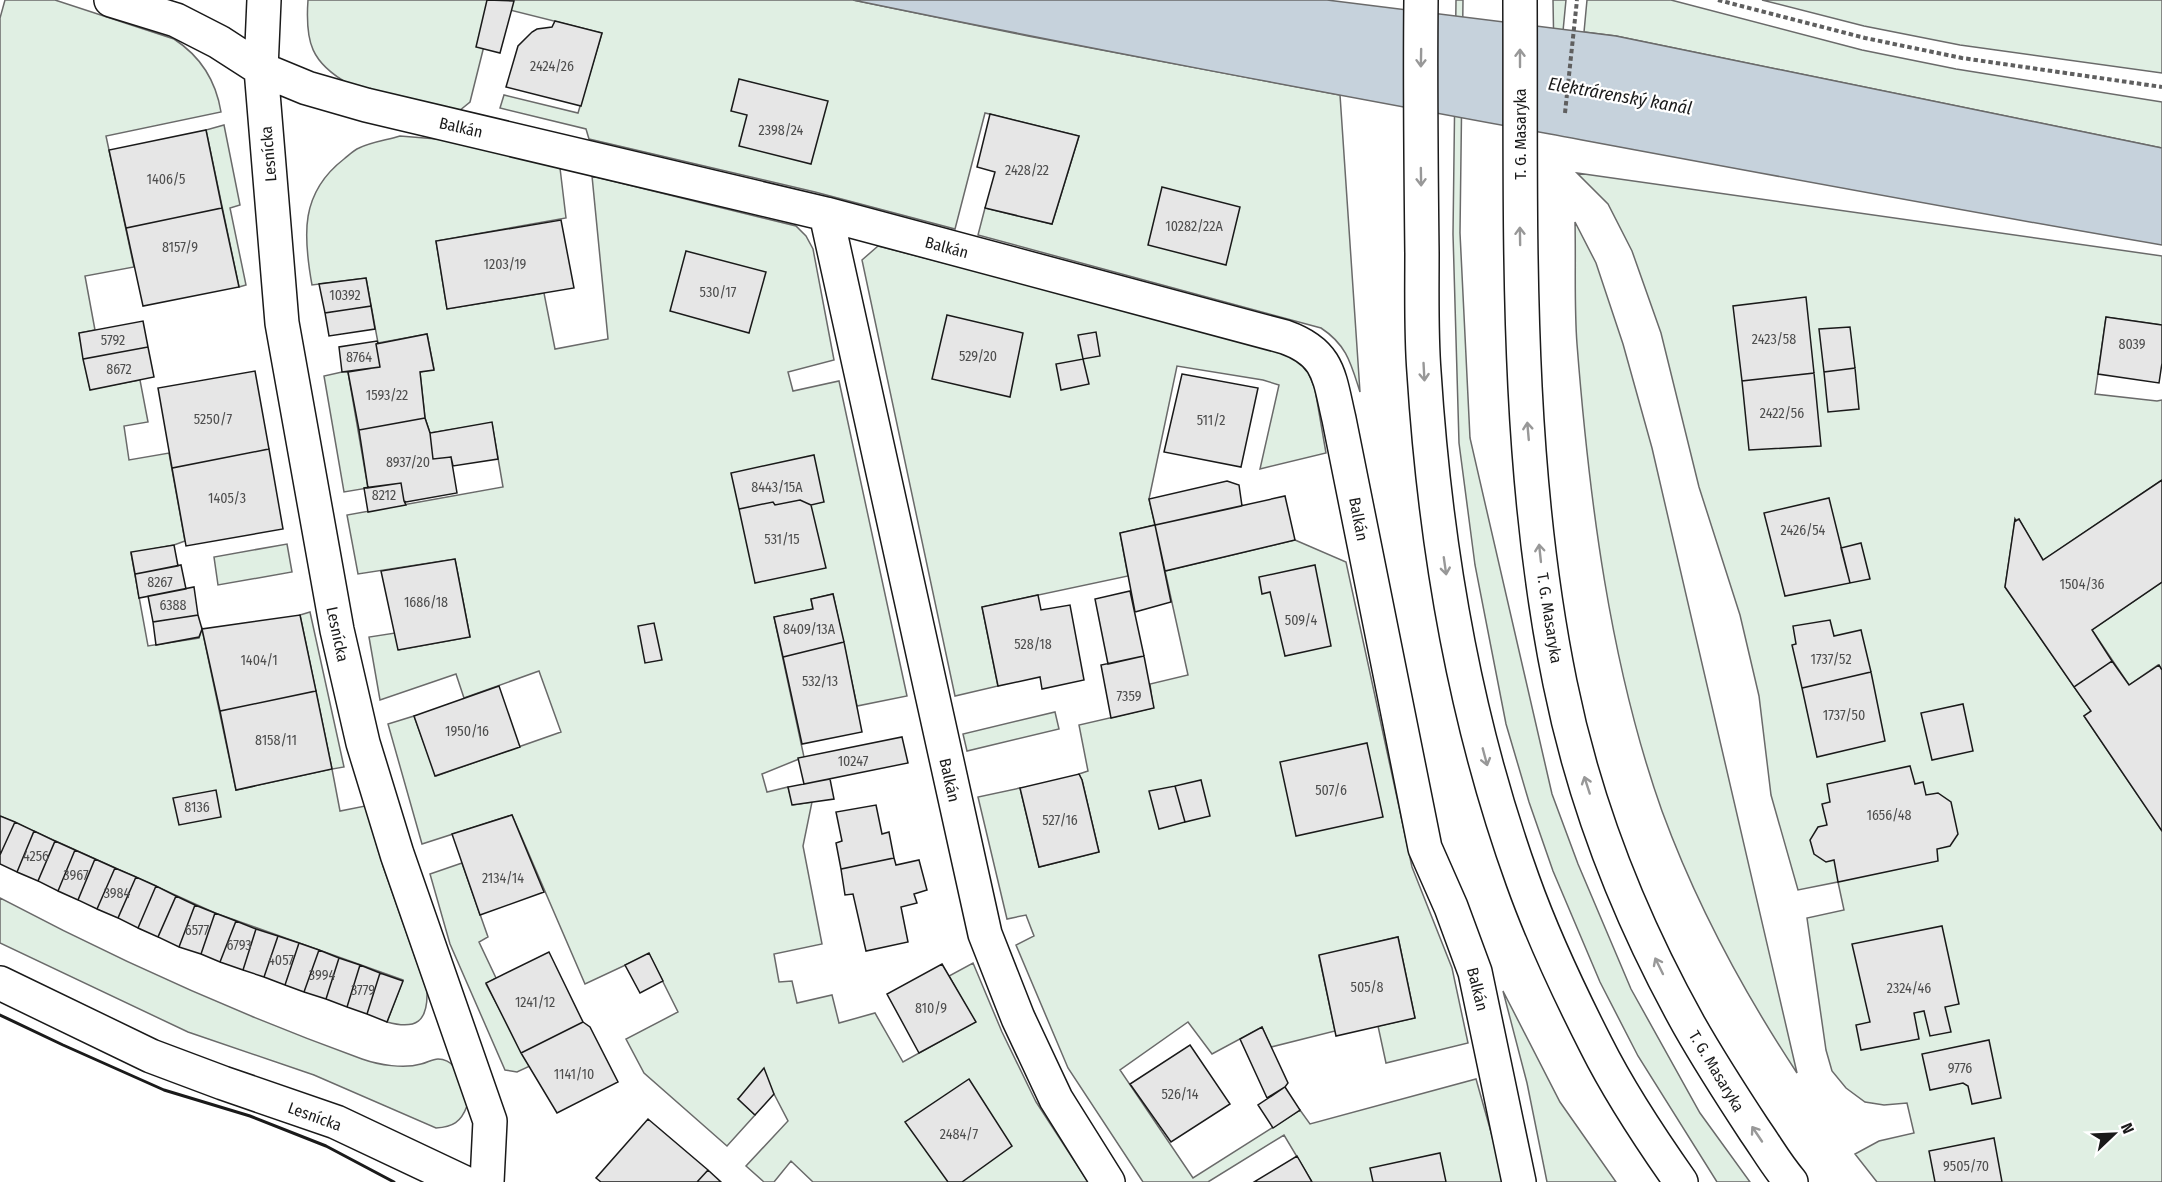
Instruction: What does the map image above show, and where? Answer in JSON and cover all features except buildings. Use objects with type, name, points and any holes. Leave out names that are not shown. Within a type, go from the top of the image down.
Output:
[{"type":"street","name":"Balkán","points":[[111,0],[176,20],[219,42],[261,69],[307,88],[366,105],[826,214],[1285,337],[1301,342],[1314,352],[1323,361],[1330,379],[1339,419],[1425,848],[1475,972],[1519,1182]]},
{"type":"street","name":"Lesnícka","points":[[264,0],[261,69],[282,323],[337,630],[363,742],[397,854],[490,1121],[487,1182]]},
{"type":"street","points":[[1422,0],[1420,119],[1424,369],[1431,464],[1450,603],[1470,699],[1495,794],[1523,883],[1557,962],[1597,1048],[1647,1134],[1681,1182]]},
{"type":"street","name":"T. G. Masaryka","points":[[1520,0],[1519,196],[1523,379],[1545,597],[1566,705],[1582,769],[1608,849],[1638,925],[1673,996],[1718,1076],[1791,1182]]},
{"type":"street","name":"Balkán","points":[[826,214],[985,934],[1018,1018],[1056,1099],[1108,1182]]},
{"type":"street","name":"Lesnícka","points":[[0,983],[151,1056],[336,1122],[463,1182]]},
{"type":"path","points":[[1565,115],[1577,0]]},
{"type":"path","points":[[1718,0],[1865,38],[1962,58],[2162,87]]},
{"type":"green space","points":[[5,0],[55,0],[174,39],[199,61],[215,90],[221,112],[106,136],[134,267],[85,276],[95,330],[79,333],[90,389],[140,380],[148,422],[124,426],[129,460],[169,453],[185,541],[131,553],[148,646],[199,638],[202,629],[236,790],[332,769],[340,811],[365,806],[383,866],[427,991],[425,1010],[422,1017],[413,1024],[387,1022],[403,980],[215,913],[0,816],[0,18]]},
{"type":"green space","points":[[308,0],[853,0],[1028,36],[1340,95],[1360,392],[1347,356],[1337,341],[1321,328],[978,235],[985,208],[1052,224],[1079,136],[985,113],[955,229],[815,192],[589,139],[586,129],[500,108],[504,95],[578,113],[602,33],[494,6],[470,102],[459,111],[349,84],[336,76],[326,68],[313,50],[308,28]]},
{"type":"green space","points":[[1456,0],[1463,0],[1460,233],[1470,438],[1552,794],[1578,864],[1631,989],[1700,1113],[1750,1182],[1717,1182],[1638,1056],[1600,982],[1553,871],[1529,802],[1506,724],[1475,565],[1459,443],[1453,234]]},
{"type":"green space","points":[[1553,0],[1566,0],[1555,114]]},
{"type":"green space","points":[[1587,0],[1671,0],[1862,50],[1956,69],[2162,102],[2162,148],[1616,36],[1584,32]]},
{"type":"green space","points":[[1762,0],[2162,0],[2162,73],[1960,45],[1864,26]]},
{"type":"green space","points":[[224,125],[240,205],[230,208],[246,285],[239,287],[206,130]]},
{"type":"green space","points":[[400,136],[449,140],[560,168],[566,218],[436,241],[447,309],[544,293],[555,349],[608,339],[592,176],[796,226],[806,236],[813,249],[834,360],[788,372],[793,391],[839,381],[907,696],[857,706],[833,594],[811,599],[813,609],[774,617],[804,757],[762,774],[767,792],[788,787],[793,805],[812,802],[803,846],[822,944],[774,954],[779,982],[792,981],[797,1003],[832,995],[839,1023],[875,1013],[903,1062],[975,1022],[949,976],[973,963],[1002,1032],[1036,1102],[1088,1182],[813,1182],[791,1161],[774,1182],[764,1182],[746,1166],[788,1121],[774,1094],[738,1099],[755,1115],[727,1146],[644,1073],[626,1039],[678,1012],[649,954],[585,984],[512,815],[422,844],[388,724],[414,716],[436,776],[561,732],[539,671],[464,698],[456,674],[380,700],[369,637],[395,633],[399,650],[470,637],[455,559],[358,574],[347,515],[503,487],[492,423],[430,433],[425,418],[420,372],[434,369],[427,334],[378,343],[366,278],[312,285],[307,249],[308,216],[319,186],[330,172],[355,150]]},
{"type":"green space","points":[[1577,173],[2162,256],[2162,325],[2106,317],[2095,394],[2162,400],[2162,480],[2043,560],[2019,519],[2015,520],[2005,587],[2091,711],[2084,716],[2162,831],[2162,1182],[1877,1182],[1855,1154],[1879,1141],[1914,1133],[1907,1103],[1884,1105],[1865,1102],[1846,1088],[1832,1071],[1826,1050],[1807,918],[1844,910],[1838,882],[1798,890],[1771,795],[1759,696],[1740,615],[1699,487],[1661,333],[1632,251],[1608,204]]},
{"type":"green space","points":[[1575,222],[1596,263],[1623,344],[1652,448],[1797,1073],[1740,979],[1690,880],[1662,811],[1628,698],[1604,580],[1588,461],[1576,329]]},
{"type":"green space","points":[[878,246],[1291,352],[1308,372],[1315,389],[1326,453],[1260,469],[1279,385],[1263,380],[1177,366],[1149,499],[1155,525],[1120,533],[1128,576],[982,607],[998,686],[955,696],[862,260]]},
{"type":"green space","points":[[348,372],[368,488],[344,492],[324,376]]},
{"type":"green space","points":[[1295,540],[1346,562],[1412,867],[1452,968],[1468,1043],[1386,1063],[1378,1026],[1415,1018],[1398,937],[1319,956],[1335,1031],[1271,1047],[1262,1027],[1212,1054],[1188,1022],[1120,1070],[1193,1178],[1300,1110],[1310,1124],[1476,1079],[1505,1182],[1312,1182],[1284,1135],[1208,1182],[1143,1182],[1068,1068],[1016,945],[1034,936],[1026,915],[1007,919],[978,797],[1020,788],[1039,867],[1099,852],[1079,774],[1088,771],[1079,725],[1153,708],[1150,684],[1188,675],[1165,571]]},
{"type":"green space","points":[[287,544],[292,572],[218,585],[214,557]]},
{"type":"green space","points":[[2162,582],[2162,670],[2158,665],[2129,685],[2092,630]]},
{"type":"green space","points":[[310,612],[344,767],[332,769],[300,615]]},
{"type":"green space","points":[[1055,712],[1059,729],[967,751],[963,734]]},
{"type":"green space","points":[[462,863],[488,937],[479,942],[496,978],[486,984],[530,1066],[517,1072],[505,1070],[450,944],[430,874]]},
{"type":"green space","points":[[0,898],[178,985],[270,1024],[362,1059],[384,1065],[399,1066],[414,1065],[436,1059],[447,1061],[454,1067],[460,1080],[467,1106],[465,1111],[456,1123],[436,1128],[314,1075],[188,1032],[0,943]]},
{"type":"green space","points":[[1503,991],[1560,1102],[1616,1182],[1547,1182],[1527,1083]]},
{"type":"water","name":"Elektrárenský kanál","points":[[853,0],[1327,0],[1616,36],[2162,148],[2162,245],[1856,191],[1288,85]]},
{"type":"wall","points":[[0,1015],[164,1090],[250,1116],[326,1146],[394,1182]]}]
